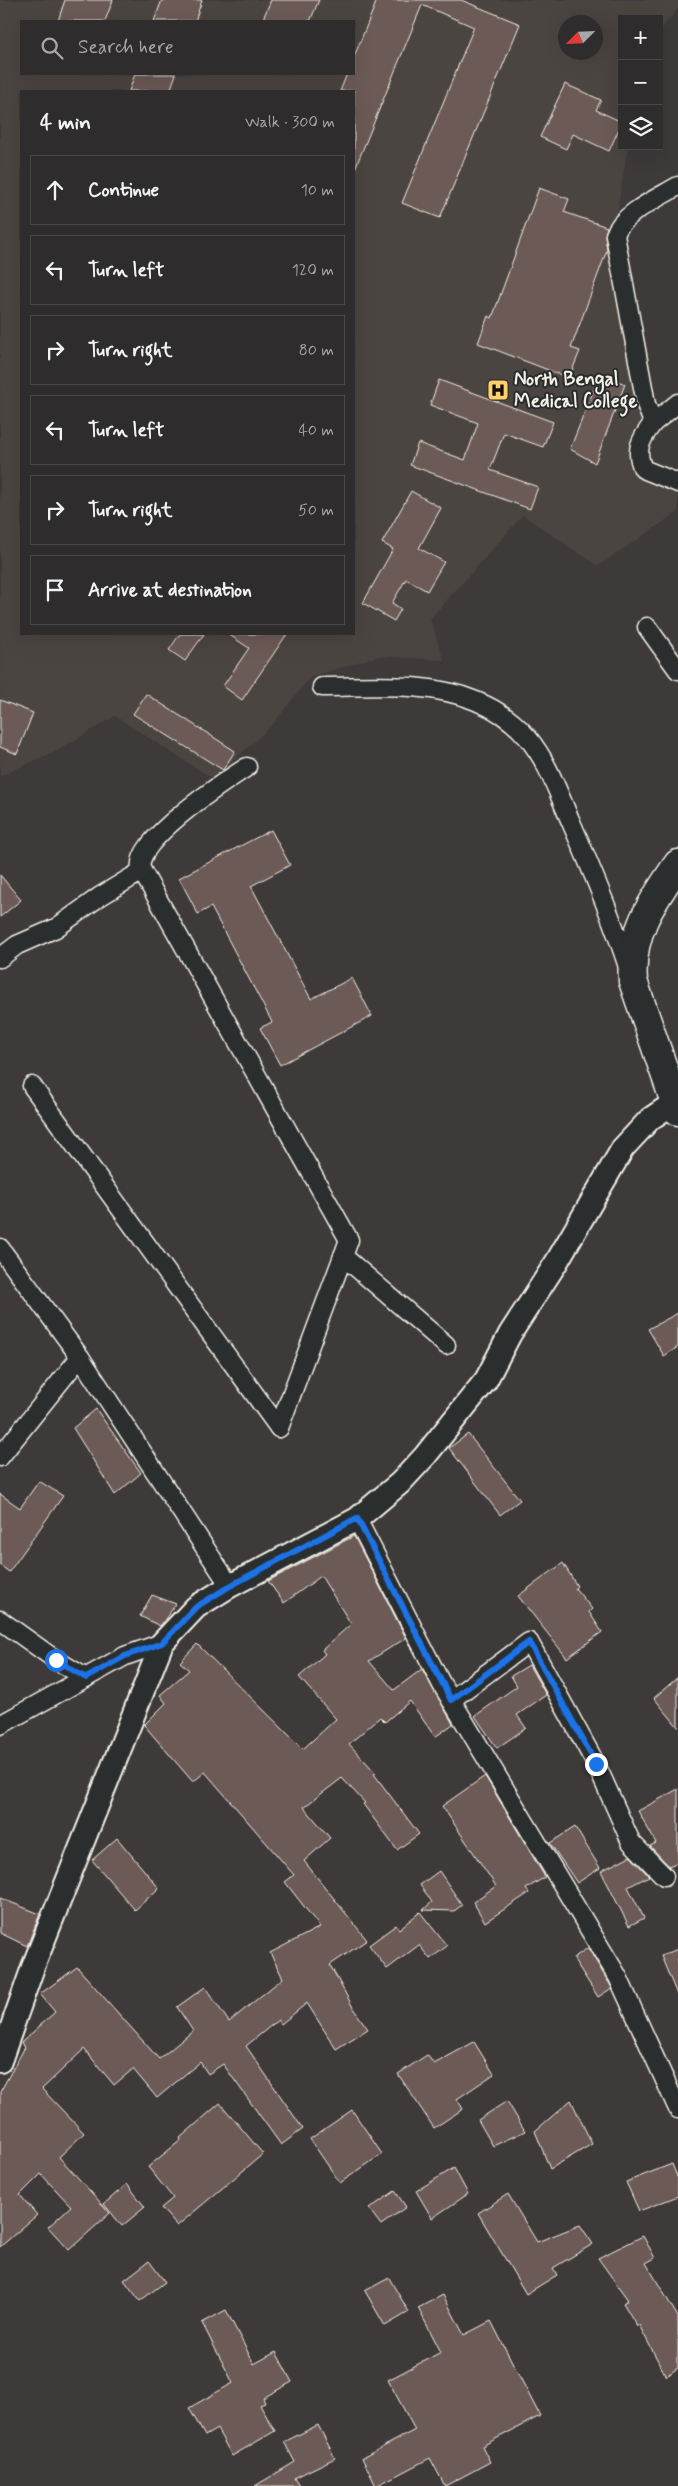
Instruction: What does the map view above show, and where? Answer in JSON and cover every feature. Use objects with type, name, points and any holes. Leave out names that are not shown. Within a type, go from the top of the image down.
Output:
[{"type":"main road","points":[[676,1106],[633,982],[633,948],[641,925],[656,896],[678,864]]},
{"type":"street","points":[[653,423],[646,404],[615,235],[617,228],[626,218],[678,186]]},
{"type":"street","points":[[678,403],[653,423],[640,440],[638,453],[644,469],[678,483]]},
{"type":"street","points":[[647,627],[678,670]]},
{"type":"street","points":[[322,686],[428,688],[475,700],[516,724],[529,739],[552,778],[615,926],[633,982]]},
{"type":"street","points":[[32,1086],[279,1428],[349,1240],[140,867],[146,850],[167,827],[201,799],[247,767]]},
{"type":"street","points":[[0,958],[16,945],[56,928],[99,897],[142,871]]},
{"type":"street","points":[[0,2061],[33,1966],[162,1643],[196,1607],[230,1586],[357,1518],[400,1483],[486,1380],[510,1334],[556,1263],[623,1148],[650,1119],[676,1106]]},
{"type":"street","points":[[0,1248],[80,1357],[230,1586]]},
{"type":"street","points":[[343,1256],[446,1345]]},
{"type":"street","points":[[0,1457],[80,1357]]},
{"type":"street","points":[[357,1518],[451,1700],[618,1977],[678,2109]]},
{"type":"street","points":[[0,1620],[56,1660],[86,1678]]},
{"type":"street","points":[[451,1700],[529,1642],[596,1764],[631,1842],[664,1876]]},
{"type":"street","points":[[0,1725],[125,1656],[162,1643]]},
{"type":"shaded area","name":"North Bengal Medical College","points":[[0,0],[678,0],[678,9],[663,26],[663,15],[618,15],[618,150],[627,150],[615,225],[648,420],[628,459],[636,473],[678,490],[678,512],[598,566],[523,515],[430,619],[444,660],[378,656],[310,677],[273,724],[225,769],[210,777],[115,716],[58,750],[0,776]]},
{"type":"building","points":[[65,0],[113,0],[105,20],[58,20]]},
{"type":"building","points":[[162,0],[202,0],[195,20],[154,20]]},
{"type":"building","points":[[271,0],[319,0],[310,20],[262,20]]},
{"type":"building","points":[[377,0],[461,0],[520,24],[440,218],[402,203],[474,27],[422,5],[355,169],[355,90],[340,90],[347,75],[355,75],[355,55]]},
{"type":"building","points":[[135,75],[176,75],[170,90],[129,90]]},
{"type":"building","points":[[565,84],[601,100],[596,110],[618,120],[618,131],[609,151],[573,134],[566,149],[540,137]]},
{"type":"building","points":[[539,188],[569,199],[564,212],[607,227],[605,236],[607,250],[571,348],[580,351],[569,378],[478,343],[488,316],[492,318]]},
{"type":"building","points":[[610,378],[625,384],[595,463],[570,449],[598,379],[608,383]]},
{"type":"building","points":[[439,380],[553,422],[543,447],[504,433],[490,470],[538,487],[530,509],[410,465],[418,443],[465,460],[478,423],[430,405]]},
{"type":"building","points":[[411,491],[441,508],[419,548],[444,562],[427,591],[406,579],[392,603],[401,609],[394,621],[363,603],[393,549],[382,543]]},
{"type":"building","points":[[179,635],[203,635],[185,661],[169,650]]},
{"type":"building","points":[[230,635],[286,635],[242,700],[223,686],[249,648]]},
{"type":"building","points":[[146,694],[235,751],[223,770],[133,714]]},
{"type":"building","points":[[0,700],[33,713],[17,754],[0,747]]},
{"type":"building","points":[[271,830],[290,865],[251,886],[311,999],[352,978],[372,1016],[280,1065],[260,1028],[272,1022],[211,907],[198,914],[179,878]]},
{"type":"building","points":[[0,875],[21,900],[0,917]]},
{"type":"building","points":[[678,1313],[678,1347],[664,1356],[648,1329]]},
{"type":"building","points":[[96,1409],[141,1473],[115,1495],[73,1428]]},
{"type":"building","points":[[468,1434],[520,1500],[500,1515],[449,1448]]},
{"type":"building","points":[[39,1481],[63,1496],[9,1572],[0,1565],[0,1494],[20,1508]]},
{"type":"building","points":[[354,1536],[406,1638],[369,1661],[394,1690],[422,1669],[453,1724],[435,1737],[410,1701],[385,1722],[380,1717],[349,1744],[376,1773],[374,1774],[419,1834],[397,1850],[363,1804],[365,1803],[342,1778],[304,1807],[330,1838],[304,1861],[367,1940],[330,1965],[355,2011],[368,2029],[336,2049],[307,2003],[281,2024],[278,2020],[246,2046],[303,2129],[281,2145],[223,2064],[208,2074],[200,2062],[157,2098],[133,2069],[114,2085],[84,2049],[42,2089],[84,2133],[59,2157],[110,2213],[69,2250],[48,2227],[71,2206],[41,2174],[20,2195],[37,2215],[0,2247],[0,2092],[25,2047],[21,2043],[55,2012],[40,1994],[77,1967],[159,2059],[193,2031],[177,2007],[205,1987],[229,2022],[283,1978],[270,1953],[320,1927],[285,1882],[294,1875],[205,1772],[193,1782],[144,1725],[166,1703],[160,1695],[189,1670],[180,1662],[197,1644],[303,1749],[336,1719],[299,1677],[325,1654],[322,1650],[351,1624],[321,1576],[284,1603],[268,1581]]},
{"type":"building","points":[[563,1563],[577,1586],[575,1588],[592,1609],[589,1612],[602,1632],[567,1658],[518,1596]]},
{"type":"building","points":[[152,1595],[176,1604],[160,1626],[140,1616]]},
{"type":"building","points":[[529,1665],[546,1695],[517,1715],[526,1728],[497,1748],[475,1716],[517,1686],[511,1676]]},
{"type":"building","points":[[678,1677],[678,1727],[654,1698]]},
{"type":"building","points":[[485,1776],[545,1877],[526,1889],[529,1893],[485,1922],[473,1902],[496,1886],[442,1806]]},
{"type":"building","points":[[678,1789],[678,1862],[669,1866],[650,1846],[656,1843],[638,1811]]},
{"type":"building","points":[[575,1827],[600,1868],[577,1883],[550,1843]]},
{"type":"building","points":[[117,1838],[159,1888],[135,1910],[92,1860]]},
{"type":"building","points":[[630,1856],[649,1876],[628,1887],[644,1918],[629,1926],[601,1871]]},
{"type":"building","points":[[439,1871],[462,1905],[454,1911],[423,1910],[432,1902],[420,1885]]},
{"type":"building","points":[[0,1898],[40,1914],[27,1946],[0,1933]]},
{"type":"building","points":[[420,1912],[447,1946],[430,1959],[419,1945],[387,1969],[369,1945],[396,1925],[399,1929]]},
{"type":"building","points":[[588,1948],[612,1988],[598,1997],[573,1958]]},
{"type":"building","points":[[678,1949],[678,1997],[661,1956]]},
{"type":"building","points":[[474,2042],[494,2074],[457,2099],[463,2109],[434,2128],[398,2074],[427,2055],[434,2064]]},
{"type":"building","points":[[571,2100],[592,2144],[550,2169],[535,2131]]},
{"type":"building","points":[[507,2101],[525,2131],[493,2146],[478,2120]]},
{"type":"building","points":[[220,2103],[263,2154],[177,2226],[161,2208],[173,2198],[148,2167],[181,2140],[180,2138]]},
{"type":"building","points":[[352,2110],[382,2154],[340,2183],[310,2139]]},
{"type":"building","points":[[672,2164],[678,2179],[678,2196],[639,2211],[626,2182]]},
{"type":"building","points":[[454,2168],[468,2194],[432,2218],[416,2191]]},
{"type":"building","points":[[127,2184],[145,2207],[122,2226],[104,2204]]},
{"type":"building","points":[[395,2191],[406,2207],[381,2225],[369,2209]]},
{"type":"building","points":[[508,2194],[537,2242],[580,2225],[593,2244],[553,2268],[557,2275],[526,2294],[478,2213]]},
{"type":"building","points":[[643,2236],[655,2258],[646,2263],[678,2317],[678,2368],[666,2376],[639,2325],[637,2326],[623,2303],[628,2300],[598,2258]]},
{"type":"building","points":[[149,2261],[165,2282],[140,2301],[124,2280]]},
{"type":"building","points":[[389,2278],[409,2312],[385,2326],[365,2291]]},
{"type":"building","points":[[443,2295],[464,2335],[491,2321],[540,2416],[482,2446],[490,2462],[445,2486],[430,2458],[376,2486],[362,2458],[415,2430],[388,2380],[441,2352],[418,2308]]},
{"type":"building","points":[[226,2310],[254,2364],[276,2352],[292,2382],[263,2398],[265,2403],[260,2405],[275,2431],[232,2456],[217,2429],[205,2436],[189,2408],[233,2383],[202,2323]]},
{"type":"building","points":[[318,2425],[335,2458],[294,2478],[299,2486],[255,2486],[295,2462],[284,2442]]},
{"type":"place","name":"North Bengal Medical College","points":[[498,390]]},
{"type":"route","points":[[56,1660],[86,1678],[125,1656],[162,1643],[196,1607],[230,1586],[357,1518],[451,1700],[529,1642],[596,1764]]}]
